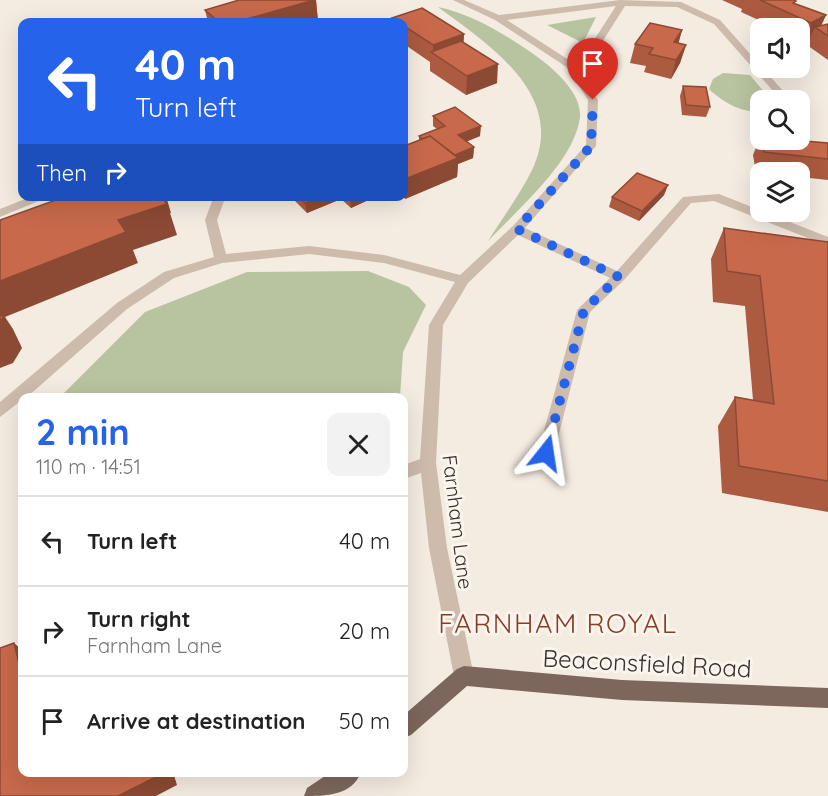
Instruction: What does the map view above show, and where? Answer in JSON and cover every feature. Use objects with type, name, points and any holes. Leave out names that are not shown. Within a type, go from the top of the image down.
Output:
[{"type":"main road","name":"Beaconsfield Road","points":[[464,676],[622,690],[828,698]]},
{"type":"main road","points":[[408,725],[464,676]]},
{"type":"main road","points":[[315,796],[344,777]]},
{"type":"street","name":"Farnham Lane","points":[[457,0],[498,18],[572,66],[593,100],[591,146],[517,229],[463,280],[436,325],[428,463],[438,548],[464,676]]},
{"type":"street","points":[[572,66],[589,56],[623,1]]},
{"type":"street","points":[[498,18],[623,1],[678,4],[717,22],[777,90]]},
{"type":"street","points":[[546,453],[584,310],[619,277],[687,200],[715,197],[828,242]]},
{"type":"street","points":[[0,213],[32,201]]},
{"type":"street","points":[[218,201],[211,220],[221,260]]},
{"type":"street","points":[[517,229],[619,277]]},
{"type":"street","points":[[21,393],[122,306],[169,276],[221,260],[309,250],[384,259],[463,280]]},
{"type":"street","points":[[0,411],[18,396]]},
{"type":"street","points":[[408,470],[428,463]]},
{"type":"green space","points":[[438,7],[485,24],[537,56],[570,88],[579,107],[580,117],[576,134],[568,151],[529,200],[488,241],[532,170],[540,143],[540,118],[532,95],[500,55]]},
{"type":"green space","points":[[596,17],[583,43],[547,25]]},
{"type":"green space","points":[[723,73],[750,75],[750,78],[763,90],[750,90],[750,111],[744,110],[731,105],[709,89],[713,79]]},
{"type":"green space","points":[[368,271],[409,287],[426,305],[403,352],[400,393],[64,393],[145,312],[247,272]]},
{"type":"building","points":[[239,0],[314,0],[250,18],[214,18],[205,10]]},
{"type":"building","points":[[760,0],[794,0],[796,1],[793,3],[826,15],[811,23],[810,18],[800,18]]},
{"type":"building","points":[[422,8],[464,34],[433,45],[408,29],[408,18],[392,18]]},
{"type":"building","points":[[650,23],[682,30],[674,42],[686,45],[676,60],[649,54],[653,48],[635,44]]},
{"type":"building","points":[[828,24],[828,36],[815,27]]},
{"type":"building","points":[[461,41],[498,64],[467,76],[431,52]]},
{"type":"building","points":[[683,86],[706,87],[710,107],[686,105]]},
{"type":"building","points":[[455,107],[481,126],[458,135],[474,147],[455,155],[430,136],[422,139],[419,136],[445,126],[433,116]]},
{"type":"building","points":[[430,136],[458,158],[408,178],[408,144]]},
{"type":"building","points":[[810,141],[828,143],[828,159],[764,152],[764,150],[810,150]]},
{"type":"building","points":[[637,173],[668,185],[642,211],[612,197]]},
{"type":"building","points":[[53,201],[165,201],[167,204],[118,220],[126,232],[0,281],[0,220]]},
{"type":"building","points":[[724,228],[828,242],[828,481],[739,466],[735,397],[774,404],[760,276],[727,271]]},
{"type":"building","points":[[14,643],[18,660],[18,777],[156,777],[118,796],[0,796],[0,648]]},
{"type":"district","name":"FARNHAM ROYAL","points":[[558,623]]},
{"type":"route","points":[[546,453],[584,310],[619,277],[517,229],[591,146],[593,100]]}]
